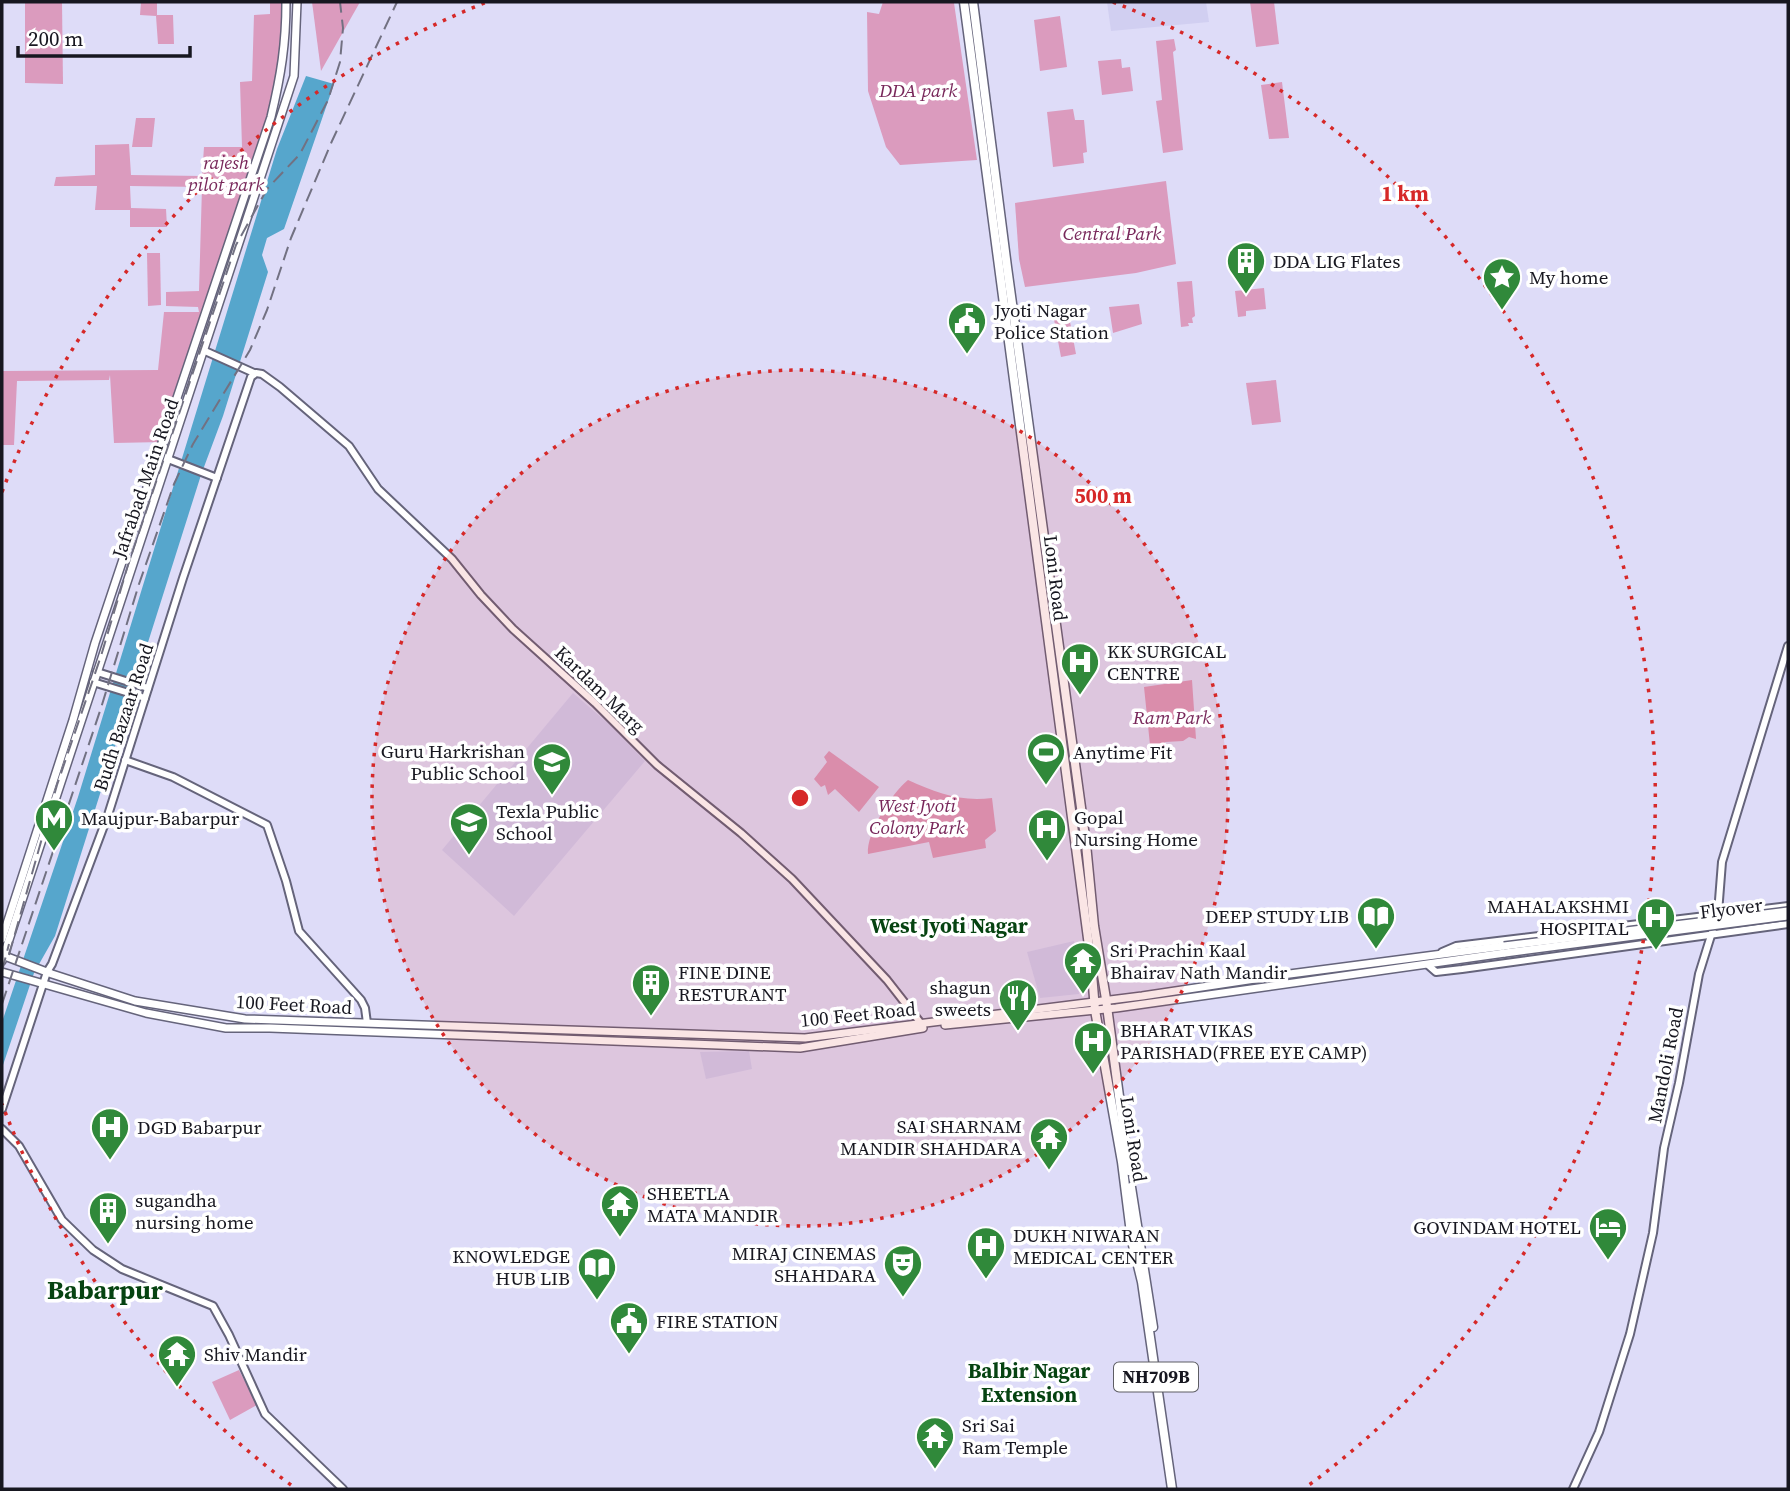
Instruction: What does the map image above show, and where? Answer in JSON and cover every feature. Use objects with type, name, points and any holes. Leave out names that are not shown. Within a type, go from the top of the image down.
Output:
[{"type":"highway","name":"Loni Road","points":[[964,2],[1095,1006],[1140,1260]]},
{"type":"highway","name":"Loni Road","points":[[973,2],[1086,844],[1095,934],[1175,1489]]},
{"type":"main road","name":"Jafrabad Main Road","points":[[2,939],[69,733],[95,643],[271,117],[283,70],[286,2]]},
{"type":"main road","name":"Jafrabad Main Road","points":[[2,957],[294,76],[298,2]]},
{"type":"main road","name":"Flyover","points":[[1434,956],[1788,913]]},
{"type":"main road","name":"Flyover","points":[[1428,965],[1788,913]]},
{"type":"main road","name":"100 Feet Road","points":[[1267,982],[1434,956]]},
{"type":"main road","name":"100 Feet Road","points":[[2,957],[135,1001],[245,1019],[805,1038],[1095,1006],[1142,996],[1428,965]]},
{"type":"main road","name":"100 Feet Road","points":[[2,972],[146,1013],[226,1028],[800,1048],[923,1025]]},
{"type":"main road","points":[[572,1029],[572,1039]]},
{"type":"street","name":"Kardam Marg","points":[[205,351],[262,374],[349,446],[378,489],[428,533],[513,629],[595,703],[657,765],[741,833],[792,879],[881,974],[923,1025]]},
{"type":"street","name":"Budh Bazaar Road","points":[[2,1110],[47,972],[108,815],[217,478],[255,373]]},
{"type":"street","points":[[168,459],[217,478]]},
{"type":"street","name":"Mandoli Road","points":[[1573,1489],[1599,1432],[1630,1334],[1653,1233],[1664,1148],[1699,974],[1718,913],[1722,862],[1788,646]]},
{"type":"street","points":[[97,672],[148,688]]},
{"type":"street","points":[[93,682],[145,698]]},
{"type":"street","points":[[125,760],[173,777],[267,825],[299,931],[361,1000],[367,1023]]},
{"type":"street","name":"100 Feet Road","points":[[1434,956],[1456,946],[1718,913],[1788,913]]},
{"type":"street","points":[[1738,932],[1750,923],[1788,913]]},
{"type":"street","points":[[1738,932],[1788,924]]},
{"type":"street","name":"100 Feet Road","points":[[1428,965],[1436,972],[1738,932]]},
{"type":"street","points":[[3,1131],[19,1146],[62,1220],[93,1250],[122,1269],[213,1306],[265,1414],[343,1489]]},
{"type":"shaded area","points":[[1107,2],[1206,2],[1209,22],[1111,31]]},
{"type":"shaded area","name":"Guru Harkrishan Public School","points":[[573,693],[610,725],[645,761],[514,916],[442,850]]},
{"type":"shaded area","points":[[1074,941],[1079,994],[1040,998],[1027,952]]},
{"type":"shaded area","points":[[749,1051],[752,1069],[706,1079],[700,1052]]},
{"type":"green space","points":[[25,2],[62,2],[63,84],[25,83]]},
{"type":"green space","points":[[141,2],[157,2],[157,15],[173,15],[174,44],[158,44],[156,16],[140,15]]},
{"type":"green space","name":"rajesh pilot park","points":[[270,2],[283,2],[279,80],[163,442],[114,443],[110,375],[109,380],[17,381],[14,445],[2,445],[2,371],[158,370],[164,312],[199,312],[198,307],[166,306],[166,292],[199,291],[202,187],[130,186],[131,208],[166,209],[167,227],[130,227],[130,210],[95,210],[97,186],[54,186],[56,177],[95,175],[95,145],[129,144],[131,175],[202,176],[204,147],[242,147],[240,82],[252,81],[254,15],[270,14]]},
{"type":"green space","points":[[312,2],[360,2],[321,71]]},
{"type":"green space","name":"DDA park","points":[[883,2],[954,3],[977,160],[900,165],[886,147],[868,91],[867,12],[879,14]]},
{"type":"green space","points":[[1250,2],[1274,2],[1279,44],[1256,47]]},
{"type":"green space","points":[[1060,16],[1067,67],[1040,71],[1034,20]]},
{"type":"green space","points":[[1174,39],[1183,150],[1163,153],[1156,101],[1162,100],[1156,41]]},
{"type":"green space","points":[[1121,59],[1122,68],[1130,67],[1133,91],[1102,95],[1098,61]]},
{"type":"green space","points":[[1282,82],[1289,138],[1269,139],[1261,85]]},
{"type":"green space","points":[[1073,109],[1075,120],[1084,120],[1087,152],[1083,153],[1084,163],[1053,167],[1047,112]]},
{"type":"green space","points":[[136,118],[155,118],[152,147],[132,147]]},
{"type":"green space","name":"Central Park","points":[[1166,181],[1176,264],[1136,273],[1025,287],[1019,259],[1015,203]]},
{"type":"green space","points":[[147,253],[160,253],[161,305],[148,306]]},
{"type":"green space","points":[[1192,281],[1195,316],[1192,318],[1193,323],[1181,327],[1177,282]]},
{"type":"green space","points":[[1264,288],[1266,309],[1246,311],[1246,316],[1238,317],[1235,291]]},
{"type":"green space","points":[[1139,304],[1142,324],[1113,333],[1109,307]]},
{"type":"green space","points":[[1068,311],[1076,354],[1061,357],[1053,314]]},
{"type":"green space","points":[[1276,380],[1281,422],[1252,425],[1246,383]]},
{"type":"green space","name":"Ram Park","points":[[1192,680],[1196,739],[1189,737],[1183,741],[1165,742],[1164,746],[1150,745],[1144,687]]},
{"type":"green space","points":[[829,751],[879,787],[859,812],[835,789],[828,795],[825,785],[821,787],[814,779],[827,762],[824,757]]},
{"type":"green space","name":"West Jyoti Colony Park","points":[[908,780],[949,795],[969,799],[992,798],[996,831],[985,840],[986,848],[933,858],[929,842],[868,854],[871,835],[881,814]]},
{"type":"green space","points":[[239,1370],[257,1405],[230,1420],[212,1382]]},
{"type":"water","points":[[306,76],[334,84],[284,229],[267,238],[262,255],[268,272],[223,416],[201,475],[55,936],[34,973],[2,1068],[2,1022],[78,797],[277,149]]},
{"type":"railway","points":[[9,955],[57,785],[236,245],[267,189],[300,154],[328,100],[340,62],[343,28],[340,2]]},
{"type":"railway","points":[[2,1004],[174,484],[193,444],[250,350],[267,310],[291,238],[332,141],[397,2]]},
{"type":"railway","points":[[2,971],[9,944]]},
{"type":"place","name":"DDA LIG Flates","points":[[1246,295]]},
{"type":"place","name":"My home","points":[[1502,311]]},
{"type":"place","name":"Jyoti Nagar Police Station","points":[[967,355]]},
{"type":"place","name":"KK SURGICAL CENTRE","points":[[1080,696]]},
{"type":"place","name":"Anytime Fit","points":[[1046,786]]},
{"type":"place","name":"Guru Harkrishan Public School","points":[[552,796]]},
{"type":"place","name":"Maujpur-Babarpur","points":[[54,852]]},
{"type":"place","name":"Texla Public School","points":[[469,856]]},
{"type":"place","name":"Gopal Nursing Home","points":[[1047,862]]},
{"type":"place","name":"DEEP STUDY LIB","points":[[1376,950]]},
{"type":"place","name":"MAHALAKSHMI HOSPITAL","points":[[1656,951]]},
{"type":"place","name":"Sri Prachin Kaal Bhairav Nath Mandir","points":[[1083,995]]},
{"type":"place","name":"FINE DINE RESTURANT","points":[[651,1017]]},
{"type":"place","name":"shagun sweets","points":[[1018,1032]]},
{"type":"place","name":"BHARAT VIKAS PARISHAD(FREE EYE CAMP)","points":[[1093,1075]]},
{"type":"place","name":"DGD Babarpur","points":[[110,1161]]},
{"type":"place","name":"SAI SHARNAM MANDIR SHAHDARA","points":[[1049,1171]]},
{"type":"place","name":"SHEETLA MATA MANDIR","points":[[620,1238]]},
{"type":"place","name":"sugandha nursing home","points":[[108,1245]]},
{"type":"place","name":"GOVINDAM HOTEL","points":[[1608,1261]]},
{"type":"place","name":"DUKH NIWARAN MEDICAL CENTER","points":[[986,1280]]},
{"type":"place","name":"MIRAJ CINEMAS SHAHDARA","points":[[903,1298]]},
{"type":"place","name":"KNOWLEDGE HUB LIB","points":[[597,1301]]},
{"type":"place","name":"FIRE STATION","points":[[629,1355]]},
{"type":"place","name":"Shiv Mandir","points":[[177,1388]]},
{"type":"place","name":"Sri Sai Ram Temple","points":[[935,1470]]},
{"type":"district","name":"West Jyoti Nagar","points":[[949,926]]},
{"type":"district","name":"Babarpur","points":[[105,1290]]},
{"type":"district","name":"Balbir Nagar Extension","points":[[1029,1383]]}]
